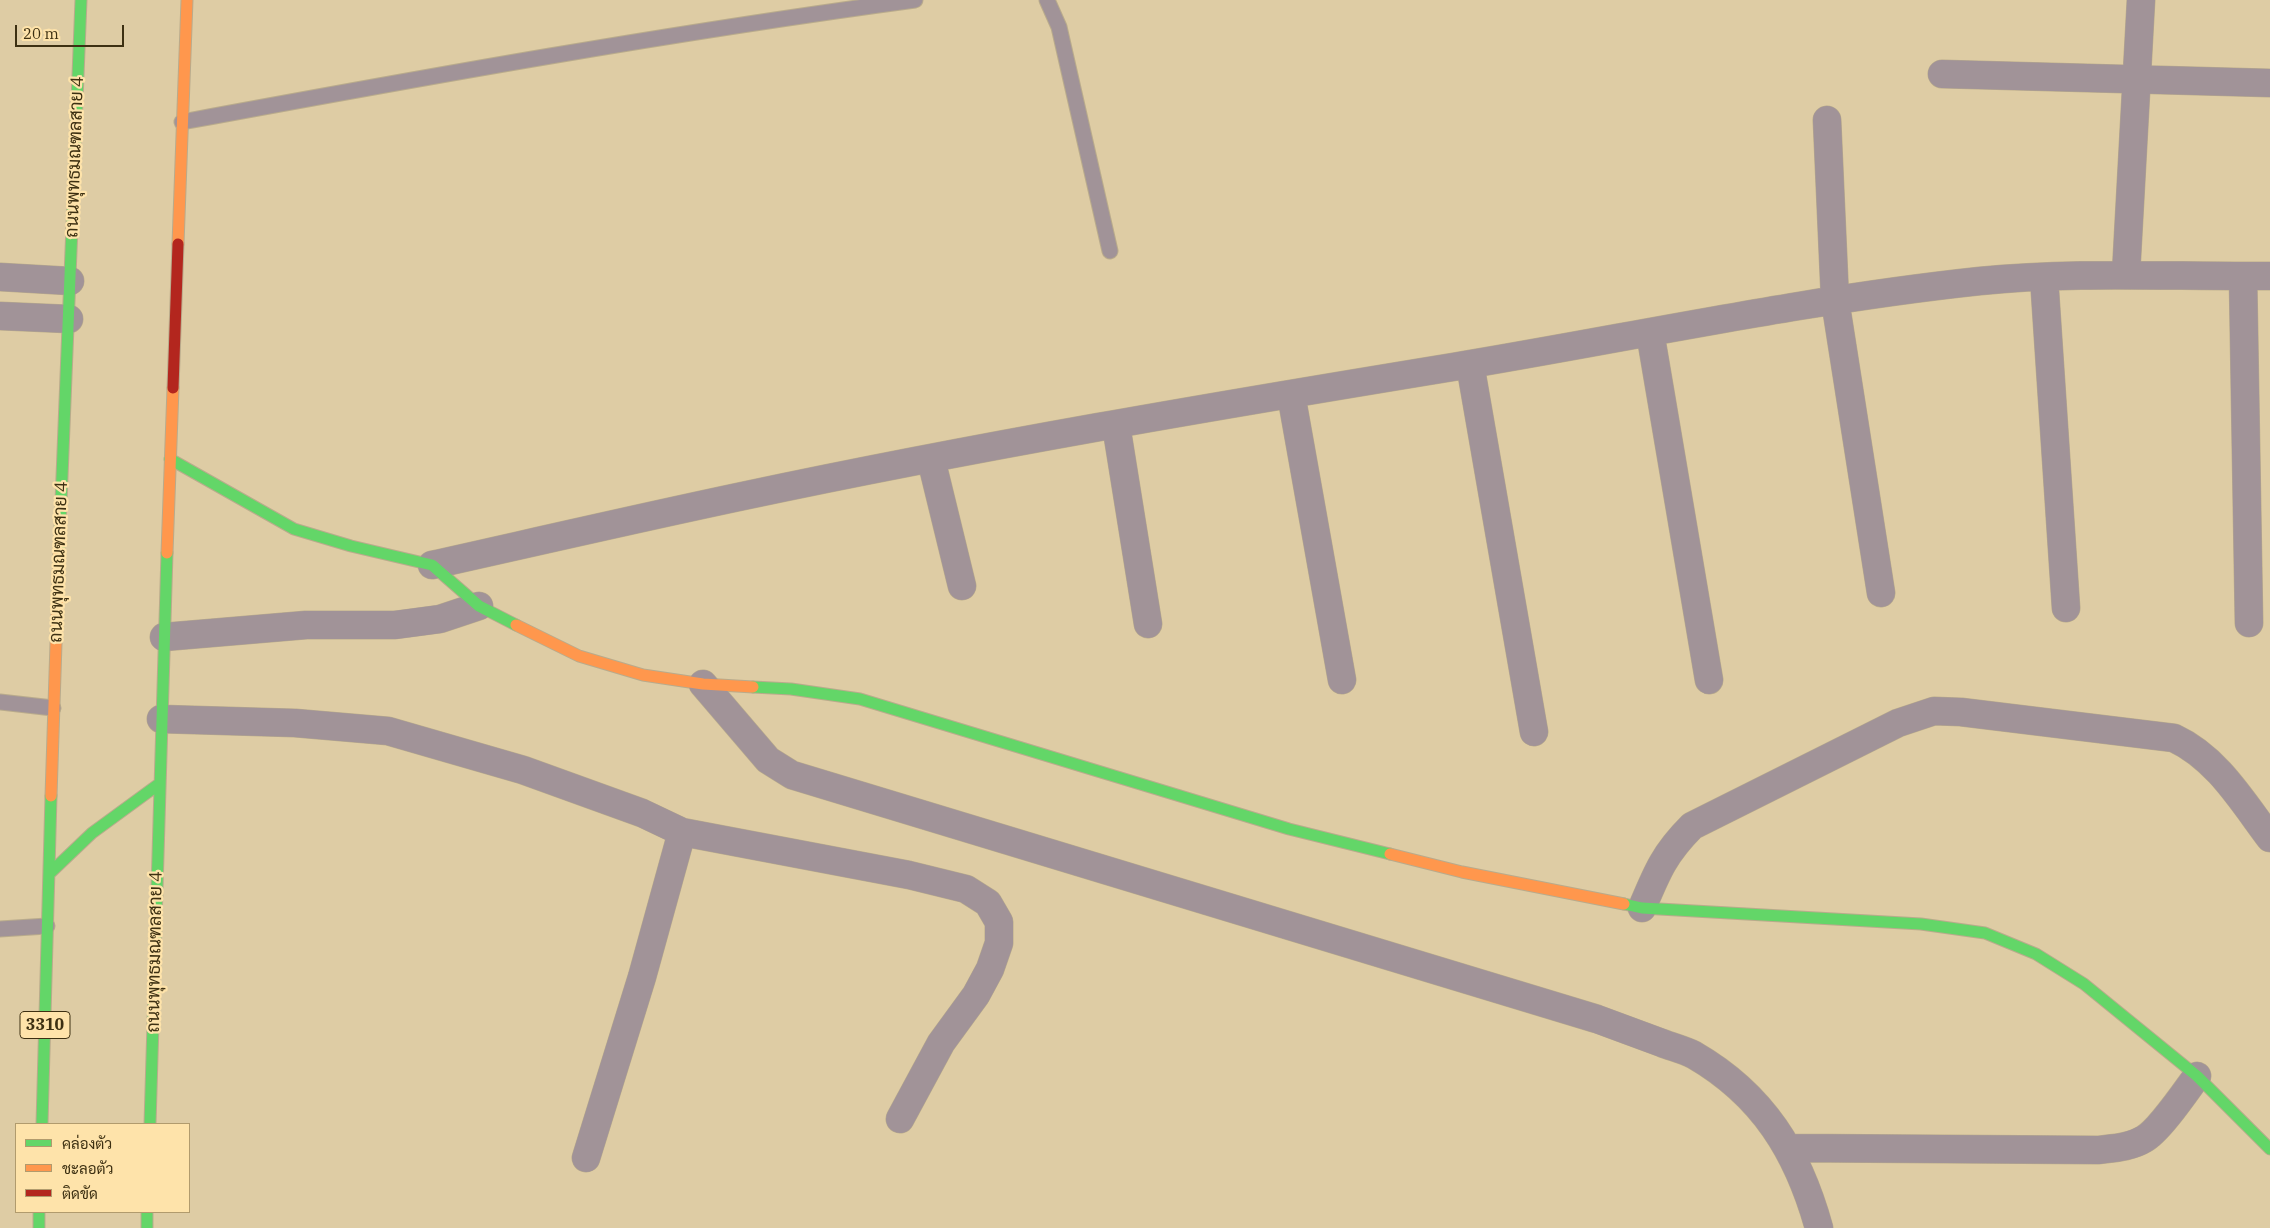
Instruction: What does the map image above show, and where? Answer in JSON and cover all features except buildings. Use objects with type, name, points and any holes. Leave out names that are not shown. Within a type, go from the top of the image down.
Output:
[{"type":"main road","name":"ถนนพุทธมณฑลสาย 4","points":[[42,1123],[53,708],[81,0]]},
{"type":"main road","name":"ถนนพุทธมณฑลสาย 4","points":[[150,1123],[161,719],[187,0]]},
{"type":"main road","points":[[170,458],[294,529],[351,546],[432,565],[479,606],[579,656],[643,675],[703,684],[791,689],[860,700],[1289,829],[1462,872],[1642,908],[1921,924],[1985,933],[2036,954],[2084,984],[2196,1076],[2270,1149]]},
{"type":"main road","points":[[49,874],[92,833],[159,784]]},
{"type":"main road","points":[[39,1228],[40,1213]]},
{"type":"main road","points":[[146,1228],[147,1213]]},
{"type":"street","points":[[2126,274],[2141,0]]},
{"type":"street","points":[[1942,74],[2270,83]]},
{"type":"street","points":[[1827,120],[1835,300],[1881,593]]},
{"type":"street","points":[[432,565],[742,496],[931,459],[1291,394],[1835,300],[1982,281],[2044,277],[2126,274],[2270,276]]},
{"type":"street","points":[[2243,276],[2249,623]]},
{"type":"street","points":[[2044,277],[2066,608]]},
{"type":"street","points":[[0,278],[70,281]]},
{"type":"street","points":[[0,316],[69,319]]},
{"type":"street","points":[[1650,332],[1709,680]]},
{"type":"street","points":[[1470,364],[1534,732]]},
{"type":"street","points":[[1291,394],[1342,680]]},
{"type":"street","points":[[1116,425],[1148,624]]},
{"type":"street","points":[[931,459],[962,586]]},
{"type":"street","points":[[164,637],[306,625],[395,625],[440,619],[479,606]]},
{"type":"street","points":[[703,684],[768,760],[792,775],[1597,1020],[1693,1054],[1734,1083],[1768,1116],[1789,1148],[1811,1198],[1819,1228]]},
{"type":"street","points":[[1642,908],[1661,863],[1676,842],[1692,826],[1898,723],[1934,711],[1961,712],[2174,738],[2191,746],[2223,776],[2270,838]]},
{"type":"street","points":[[161,719],[295,722],[388,732],[523,770],[642,813],[682,832],[909,875],[966,889],[988,903],[999,922],[999,943],[990,968],[976,995],[941,1043],[900,1119]]},
{"type":"street","points":[[586,1158],[608,1092],[642,977],[682,832]]},
{"type":"street","points":[[1789,1148],[2099,1150],[2125,1147],[2146,1139],[2172,1110],[2196,1076]]},
{"type":"lane","points":[[182,122],[427,76],[884,2],[915,0]]},
{"type":"lane","points":[[1047,0],[1060,27],[1110,251]]},
{"type":"lane","points":[[0,702],[53,708]]},
{"type":"lane","points":[[0,929],[48,926]]},
{"type":"traffic: fast","points":[[59,552],[81,0]]},
{"type":"traffic: fast","points":[[170,459],[294,529],[351,546],[432,565],[479,606],[516,625]]},
{"type":"traffic: fast","points":[[150,1123],[167,553]]},
{"type":"traffic: fast","points":[[753,687],[791,689],[860,699],[1289,829],[1390,854]]},
{"type":"traffic: fast","points":[[49,874],[92,833],[159,784]]},
{"type":"traffic: fast","points":[[42,1123],[51,796]]},
{"type":"traffic: fast","points":[[1624,904],[1642,908],[1921,924],[1985,933],[2036,954],[2084,984],[2197,1076],[2270,1149]]},
{"type":"traffic: fast","points":[[39,1213],[39,1228]]},
{"type":"traffic: fast","points":[[147,1213],[147,1228]]},
{"type":"traffic: slow","points":[[178,244],[187,0]]},
{"type":"traffic: slow","points":[[167,553],[173,388]]},
{"type":"traffic: slow","points":[[51,796],[59,552]]},
{"type":"traffic: slow","points":[[516,625],[579,656],[643,675],[703,684],[753,687]]},
{"type":"traffic: slow","points":[[1390,854],[1462,872],[1624,904]]},
{"type":"traffic: jam","points":[[173,388],[178,244]]}]
